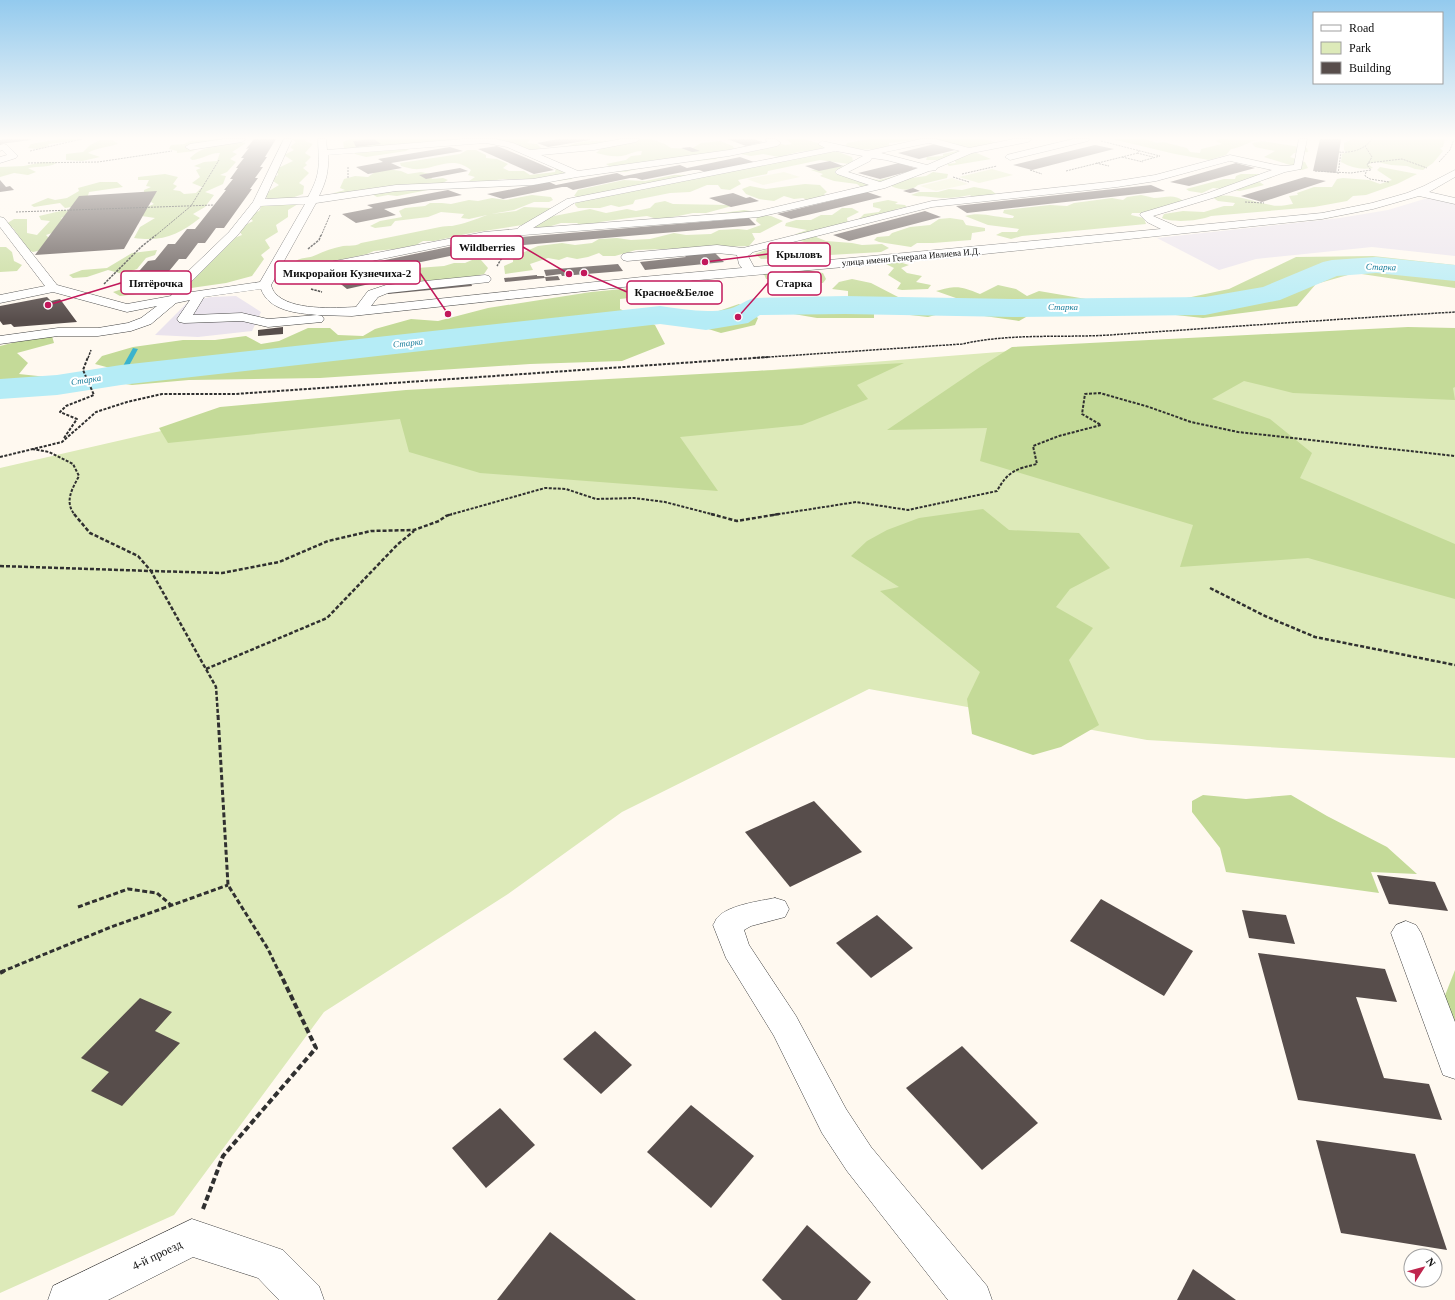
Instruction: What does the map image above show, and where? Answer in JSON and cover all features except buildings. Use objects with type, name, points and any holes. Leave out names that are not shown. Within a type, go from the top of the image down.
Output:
[{"type":"street","points":[[0,340],[58,332],[98,332],[131,327],[146,321],[176,299],[182,284],[233,234],[260,200]]},
{"type":"street","points":[[258,203],[312,200]]},
{"type":"street","points":[[312,200],[268,280],[266,292],[272,298],[295,308],[313,311],[360,311]]},
{"type":"street","points":[[514,232],[529,227],[571,201],[578,200]]},
{"type":"street","points":[[0,299],[53,288],[127,308],[484,235],[759,214],[821,200]]},
{"type":"street","points":[[921,200],[932,204]]},
{"type":"street","points":[[627,257],[717,249],[744,252],[932,204],[972,200]]},
{"type":"street","points":[[1176,230],[1156,223],[1148,219],[1145,215],[1196,200]]},
{"type":"street","name":"улица имени Генерала Ивлиева И.Д.","points":[[360,311],[642,281],[931,255],[1322,216],[1392,200]]},
{"type":"street","points":[[0,220],[53,288]]},
{"type":"street","points":[[484,235],[491,246]]},
{"type":"street","points":[[744,252],[742,256],[745,264],[752,271]]},
{"type":"street","points":[[200,294],[184,319],[242,317],[268,323],[318,319],[360,311],[373,294],[386,289],[485,279]]},
{"type":"street","points":[[242,317],[272,298]]},
{"type":"street","points":[[775,909],[744,916],[728,925],[736,949],[784,1026],[834,1121],[859,1159],[973,1300]]},
{"type":"street","points":[[1406,933],[1455,1064]]},
{"type":"street","name":"4-й проезд","points":[[67,1300],[192,1238],[270,1263],[305,1300]]},
{"type":"path","points":[[104,284],[141,247],[191,206],[195,200]]},
{"type":"path","points":[[15,212],[214,205]]},
{"type":"path","points":[[0,457],[62,442],[96,412],[127,402],[162,394],[243,393],[954,345],[1007,336],[1089,336],[1455,312]]},
{"type":"path","points":[[62,442],[77,419],[60,412],[66,406],[94,395],[83,370]]},
{"type":"path","points":[[0,566],[222,573],[280,562],[328,541],[371,531],[414,530],[439,521],[446,516],[545,488],[566,489],[596,499],[634,498],[665,502],[737,520],[856,502],[908,510],[997,491],[1003,478],[1014,469],[1037,464],[1033,446],[1059,436],[1101,425],[1082,414],[1085,394],[1100,393],[1149,407],[1191,422],[1238,432],[1455,456]]},
{"type":"path","points":[[32,449],[50,452],[73,464],[79,476],[70,492],[70,509],[90,533],[138,556],[152,571],[216,687],[228,885],[268,949],[316,1048],[223,1156],[192,1238]]},
{"type":"path","points":[[206,669],[327,618],[398,544],[414,530]]},
{"type":"path","points":[[1210,588],[1265,616],[1315,637],[1455,665]]},
{"type":"path","points":[[0,973],[110,927],[228,885]]},
{"type":"path","points":[[78,907],[128,889],[157,893],[171,905]]},
{"type":"shaded area","points":[[1422,200],[1444,200],[1455,202],[1455,256],[1372,247],[1256,259],[1219,270],[1157,238],[1340,218],[1388,210]]},
{"type":"shaded area","points":[[236,296],[261,312],[252,331],[198,337],[155,335],[189,301],[211,297]]},
{"type":"green space","points":[[44,200],[85,200],[76,205],[65,208],[60,203],[34,207],[31,205]]},
{"type":"green space","points":[[148,200],[210,200],[205,207],[193,214],[200,218],[177,233],[162,238],[134,238],[140,227],[155,218],[135,215],[135,212],[154,204]]},
{"type":"green space","points":[[268,200],[287,200],[286,200],[269,201]]},
{"type":"green space","points":[[469,200],[553,200],[549,202],[534,202],[514,210],[491,214],[516,211],[524,207],[552,208],[551,210],[522,225],[471,233],[434,241],[423,241],[416,245],[374,251],[367,254],[297,269],[290,266],[297,260],[343,246],[452,226],[487,215],[469,219],[461,218],[464,214],[441,212],[428,217],[395,221],[391,226],[375,228],[370,226],[380,221],[402,217],[399,211],[405,208],[425,206],[430,203],[451,204]]},
{"type":"green space","points":[[582,200],[637,200],[633,204],[619,207],[611,205],[600,208],[578,208],[575,205],[575,202]]},
{"type":"green space","points":[[888,200],[898,202],[895,204],[905,205],[907,207],[896,209],[892,214],[859,219],[864,214],[879,212],[881,209],[873,207],[873,203]]},
{"type":"green space","points":[[1099,200],[1181,200],[1183,201],[1153,213],[1132,213],[1131,215],[1144,218],[1146,224],[1022,236],[1011,239],[996,235],[1002,232],[1017,232],[1019,229],[988,225],[965,216],[983,214],[1013,218],[1014,216],[1003,213],[1004,210],[1050,205],[1067,206],[1074,203]]},
{"type":"green space","points":[[1216,200],[1245,200],[1274,206],[1293,204],[1291,200],[1349,200],[1314,207],[1211,216],[1186,221],[1167,220],[1162,218],[1164,214],[1183,211],[1204,212],[1224,206],[1233,206],[1235,203]]},
{"type":"green space","points":[[665,201],[673,204],[732,206],[706,213],[693,213],[667,219],[657,219],[647,216],[600,222],[592,226],[581,226],[577,223],[561,223],[545,228],[536,228],[535,225],[549,217],[590,209],[606,213],[627,209],[636,211],[650,208],[655,203]]},
{"type":"green space","points":[[298,204],[288,210],[288,217],[276,225],[278,232],[265,240],[270,248],[261,255],[264,259],[252,276],[226,283],[184,289],[165,282],[145,286],[137,294],[120,296],[113,292],[131,286],[118,283],[127,279],[157,280],[202,269],[197,263],[224,249],[226,241],[242,235],[238,229],[253,221],[246,214],[259,211],[262,205]]},
{"type":"green space","points":[[842,208],[852,208],[859,212],[847,218],[848,226],[824,229],[816,237],[826,241],[862,245],[882,244],[889,248],[881,252],[761,259],[755,254],[775,246],[807,243],[798,240],[796,234],[807,230],[785,226],[786,223],[796,220],[811,220],[821,215],[832,215]]},
{"type":"green space","points":[[65,210],[74,213],[61,218],[66,223],[64,229],[46,235],[51,240],[46,249],[33,252],[28,250],[13,228],[6,224],[14,219],[27,219],[27,233],[37,235],[50,221],[41,220],[39,216]]},
{"type":"green space","points":[[744,210],[757,212],[760,215],[771,216],[783,221],[760,233],[752,233],[755,239],[749,246],[636,250],[615,256],[603,256],[599,253],[577,259],[567,257],[559,260],[548,258],[530,264],[533,270],[505,274],[504,266],[513,262],[513,257],[538,246],[562,243],[575,245],[592,243],[599,239],[650,239],[674,233],[686,235],[711,234],[719,230],[747,230],[761,225],[756,221],[757,217],[716,214]]},
{"type":"green space","points":[[950,218],[963,220],[966,225],[985,228],[985,231],[972,233],[971,240],[917,243],[911,247],[874,240],[877,237],[889,236],[892,233],[910,227],[930,225],[939,219]]},
{"type":"green space","points":[[0,247],[6,247],[12,252],[14,261],[22,265],[17,271],[0,272]]},
{"type":"green space","points":[[157,250],[155,255],[146,258],[137,269],[123,274],[108,270],[87,277],[73,278],[69,275],[82,270],[107,268],[132,253]]},
{"type":"green space","points":[[1373,256],[1455,265],[1455,288],[1355,273],[1316,284],[1297,306],[1203,318],[1130,310],[1229,289],[1296,257]]},
{"type":"green space","points":[[472,260],[481,260],[488,268],[484,274],[458,280],[405,285],[402,282],[411,278],[409,273],[417,268],[465,263]]},
{"type":"green space","points":[[896,261],[909,265],[901,268],[907,273],[922,276],[916,282],[931,285],[928,289],[897,289],[901,283],[888,275],[894,268],[886,264]]},
{"type":"green space","points":[[807,270],[823,273],[826,279],[823,283],[766,279],[764,274]]},
{"type":"green space","points":[[852,279],[871,283],[900,298],[924,302],[928,309],[943,313],[928,317],[874,311],[874,318],[817,318],[782,312],[775,305],[821,299],[830,303],[860,302],[848,298],[848,291],[832,289],[839,282]]},
{"type":"green space","points":[[998,285],[1016,289],[1027,296],[1039,291],[1086,299],[1098,312],[1082,315],[1033,313],[1019,321],[970,314],[970,303],[936,291],[958,287],[980,294]]},
{"type":"green space","points":[[643,287],[671,291],[668,294],[620,299],[620,309],[655,325],[665,344],[622,361],[530,364],[320,378],[189,380],[132,385],[113,382],[110,368],[95,364],[102,356],[133,347],[183,340],[215,340],[246,336],[261,344],[279,341],[308,328],[330,328],[338,335],[363,336],[375,329],[411,319],[438,321],[488,308],[591,292]]},
{"type":"green space","points":[[739,304],[758,318],[755,325],[721,333],[686,322],[674,314],[707,315]]},
{"type":"green space","points":[[1408,327],[1455,328],[1455,387],[1453,388],[1455,400],[1293,393],[1244,381],[1212,399],[1270,419],[1312,453],[1300,478],[1455,544],[1455,599],[1308,558],[1180,567],[1193,525],[980,461],[987,428],[887,430],[1012,347]]},
{"type":"green space","points":[[1455,331],[1455,758],[1147,740],[869,689],[622,812],[508,894],[324,1012],[174,1215],[0,1293],[0,468],[209,420],[695,376],[1025,350]]},
{"type":"green space","points":[[52,336],[54,343],[17,353],[28,363],[19,374],[66,379],[61,390],[40,394],[14,386],[0,390],[0,346],[28,339]]},
{"type":"green space","points":[[904,363],[857,385],[868,399],[802,425],[680,437],[718,491],[480,473],[409,452],[400,419],[168,443],[159,428],[220,407],[406,390]]},
{"type":"green space","points":[[983,509],[1009,530],[1079,533],[1110,568],[1070,589],[1056,607],[1093,628],[1069,660],[1099,725],[1061,747],[1033,755],[972,734],[967,699],[980,672],[880,591],[899,587],[851,556],[867,541],[887,530],[919,518]]},
{"type":"green space","points":[[1203,795],[1246,799],[1291,795],[1327,816],[1387,847],[1417,874],[1371,872],[1379,893],[1226,872],[1220,848],[1192,812],[1192,801]]},
{"type":"green space","points":[[1455,970],[1455,1026],[1444,998]]},
{"type":"waterway","name":"Старка","points":[[0,389],[57,385],[121,375],[660,315],[706,321],[738,317],[754,307],[845,305],[1013,308],[1205,306],[1270,294],[1332,268],[1376,265],[1455,273]]},
{"type":"waterway","points":[[121,375],[135,349]]},
{"type":"place","name":"Крыловъ","points":[[705,262]]},
{"type":"place","name":"Красное&Белое","points":[[584,273]]},
{"type":"place","name":"Wildberries","points":[[569,274]]},
{"type":"place","name":"Пятёрочка","points":[[48,305]]},
{"type":"place","name":"Микрорайон Кузнечиха-2","points":[[448,314]]},
{"type":"place","name":"Старка","points":[[738,317]]}]
